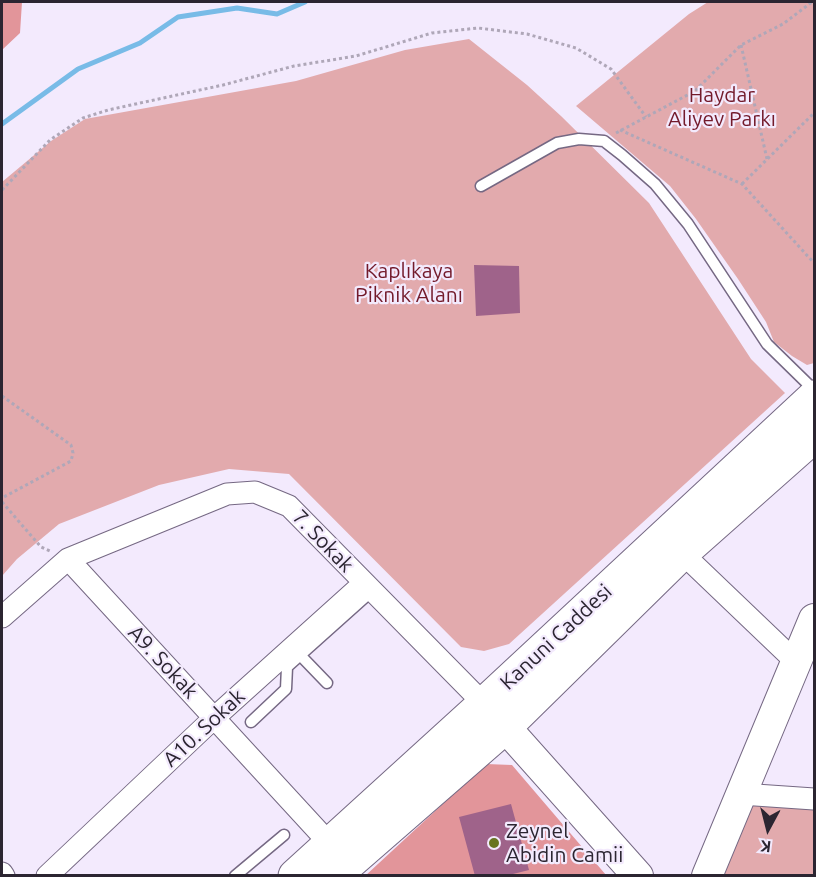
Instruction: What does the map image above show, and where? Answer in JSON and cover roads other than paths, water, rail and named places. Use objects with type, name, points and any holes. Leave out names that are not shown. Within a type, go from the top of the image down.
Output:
[{"type":"main road","name":"Kanuni Caddesi","points":[[494,716],[814,397]]},
{"type":"main road","name":"Kanuni Caddesi","points":[[295,876],[332,860],[814,436]]},
{"type":"main road","points":[[707,876],[814,619]]},
{"type":"main road","points":[[494,716],[638,876]]},
{"type":"street","name":"7. Sokak","points":[[2,617],[68,559],[227,494],[255,492],[289,506],[494,716]]},
{"type":"street","points":[[682,553],[796,662]]},
{"type":"street","name":"A9. Sokak","points":[[68,559],[214,718],[332,860]]},
{"type":"street","name":"A10. Sokak","points":[[47,876],[214,718],[368,587]]},
{"type":"street","points":[[741,794],[814,799]]},
{"type":"lane","points":[[480,186],[557,143],[579,138],[604,141],[662,192],[688,224],[767,344],[814,390]]},
{"type":"lane","points":[[250,722],[285,688],[287,667],[368,587]]},
{"type":"lane","points":[[300,655],[327,683]]},
{"type":"lane","points":[[235,876],[284,836]]},
{"type":"waterway","points":[[2,124],[78,69],[140,43],[178,17],[237,8],[277,14],[305,2]]},
{"type":"place","name":"Zeynel Abidin Camii","points":[[494,843]]},
{"type":"park label","name":"Haydar Aliyev Parkı","points":[[722,107]]},
{"type":"park label","name":"Kaplıkaya Piknik Alanı","points":[[409,283]]}]
